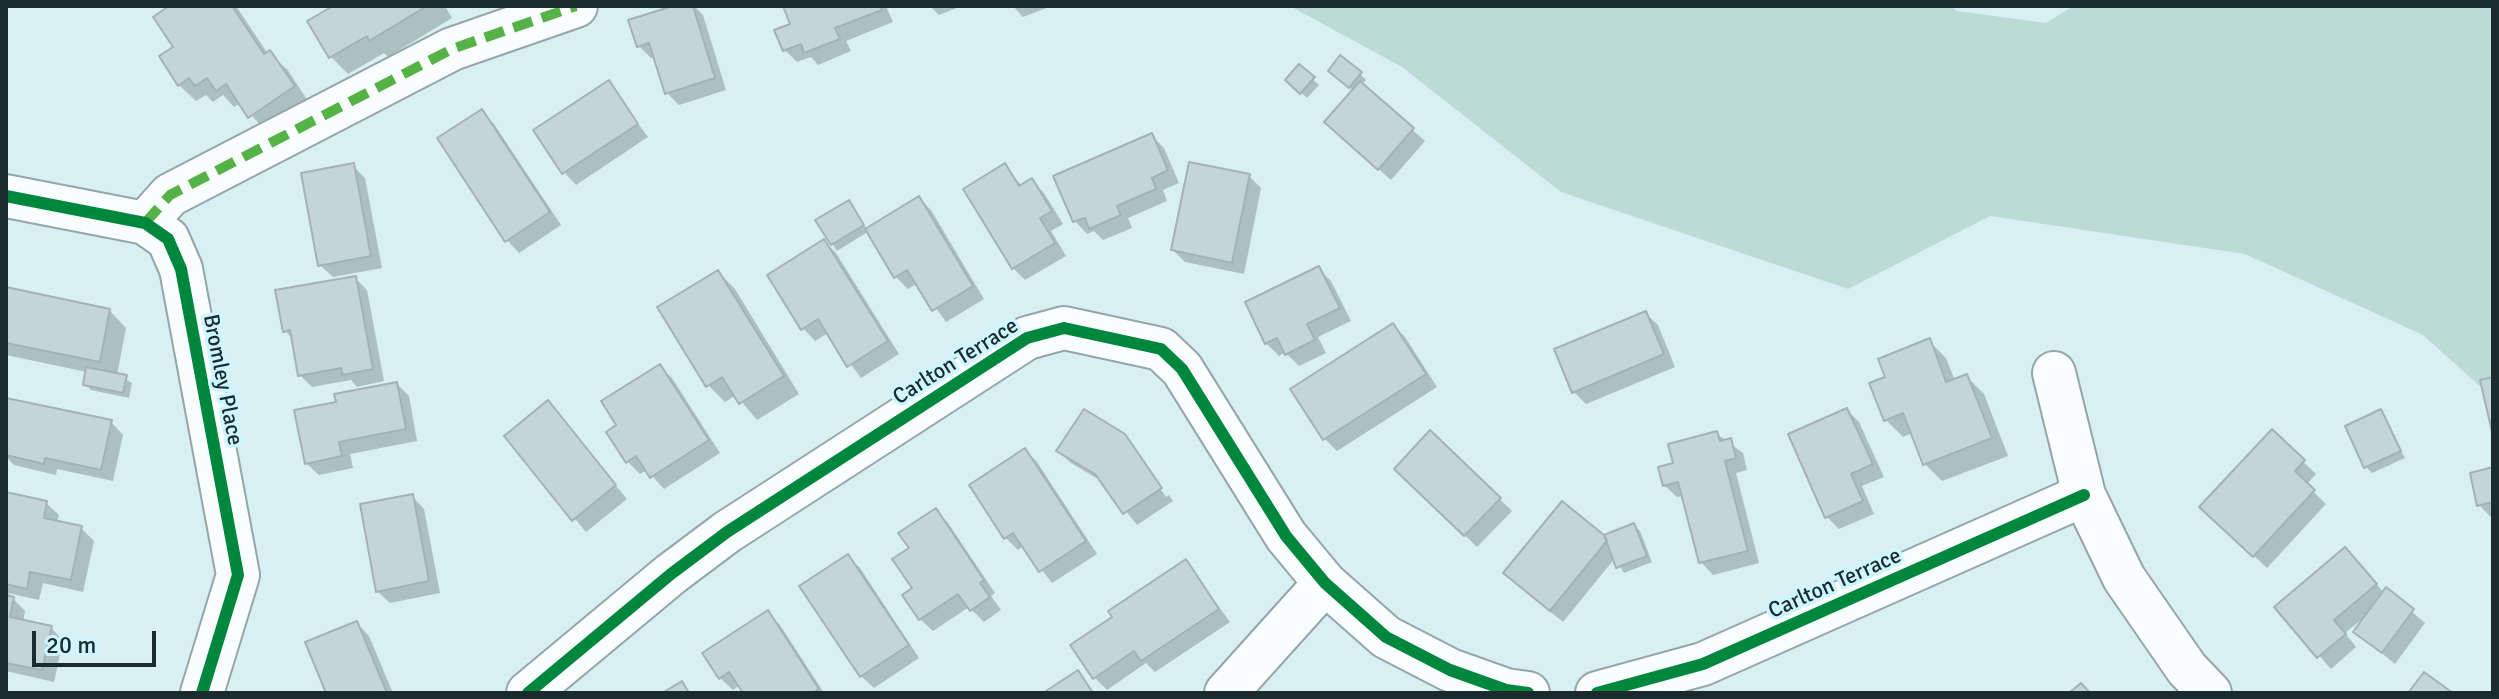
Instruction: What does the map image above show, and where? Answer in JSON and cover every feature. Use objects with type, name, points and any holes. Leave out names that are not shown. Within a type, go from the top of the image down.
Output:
[{"type":"street","points":[[6,196],[145,223],[170,195],[452,49],[576,6]]},
{"type":"street","name":"Bromley Place","points":[[145,223],[168,239],[181,269],[238,575],[202,693]]},
{"type":"street","name":"Carlton Terrace","points":[[528,693],[727,532],[1027,338],[1064,328],[1161,349],[1182,369],[1286,536],[1325,583],[1386,637],[1450,670],[1506,690],[1528,693]]},
{"type":"street","points":[[2054,373],[2084,495],[2124,578],[2187,669],[2210,693]]},
{"type":"street","name":"Carlton Terrace","points":[[1597,693],[1703,664],[2084,495]]},
{"type":"street","points":[[1226,693],[1325,583]]},
{"type":"green space","points":[[1290,6],[1950,6],[1957,11],[2046,23],[2073,6],[2493,6],[2493,398],[2423,335],[2245,254],[1990,216],[1848,289],[1561,192],[1402,67]]},
{"type":"building","points":[[169,6],[232,6],[264,54],[270,50],[295,86],[248,118],[226,84],[216,91],[207,78],[195,86],[189,78],[178,86],[159,56],[173,47],[153,17]]},
{"type":"building","points":[[333,6],[427,6],[369,41],[367,36],[329,58],[307,21]]},
{"type":"building","points":[[673,6],[693,6],[715,78],[665,94],[649,43],[637,47],[628,20]]},
{"type":"building","points":[[783,6],[880,6],[882,10],[835,28],[840,39],[804,53],[801,44],[783,51],[774,30],[790,24]]},
{"type":"building","points":[[1340,55],[1362,72],[1349,88],[1328,71]]},
{"type":"building","points":[[1299,64],[1315,77],[1300,94],[1285,80]]},
{"type":"building","points":[[609,80],[638,124],[562,174],[533,130]]},
{"type":"building","points":[[1360,81],[1414,128],[1378,170],[1324,122]]},
{"type":"building","points":[[482,109],[550,212],[505,242],[437,138]]},
{"type":"building","points":[[1152,133],[1168,170],[1152,178],[1156,189],[1117,206],[1121,215],[1089,229],[1085,218],[1073,222],[1053,176]]},
{"type":"building","points":[[1189,162],[1250,174],[1232,263],[1171,250]]},
{"type":"building","points":[[354,163],[371,256],[318,266],[301,173]]},
{"type":"building","points":[[1005,163],[1019,186],[1032,178],[1052,211],[1040,218],[1055,243],[1012,269],[963,189]]},
{"type":"building","points":[[919,196],[973,286],[932,311],[907,270],[894,278],[865,229]]},
{"type":"building","points":[[849,200],[864,225],[831,245],[815,220]]},
{"type":"building","points":[[824,239],[888,341],[847,367],[818,319],[801,330],[767,275]]},
{"type":"building","points":[[1319,266],[1340,308],[1307,324],[1315,340],[1285,355],[1277,338],[1265,344],[1245,302]]},
{"type":"building","points":[[718,270],[784,376],[739,404],[722,377],[706,387],[657,307]]},
{"type":"building","points":[[356,276],[373,369],[343,375],[341,368],[298,376],[290,330],[283,332],[275,290]]},
{"type":"building","points":[[6,287],[110,309],[100,362],[6,343]]},
{"type":"building","points":[[1646,311],[1664,354],[1572,393],[1554,349]]},
{"type":"building","points":[[1393,323],[1426,374],[1323,440],[1290,389]]},
{"type":"building","points":[[1930,338],[1946,382],[1967,374],[1992,438],[1923,465],[1903,413],[1884,421],[1869,383],[1885,377],[1878,359]]},
{"type":"building","points":[[660,364],[709,440],[650,478],[636,456],[626,463],[606,432],[616,425],[601,401]]},
{"type":"building","points":[[86,367],[127,375],[123,393],[83,385]]},
{"type":"building","points":[[2493,377],[2493,436],[2480,380]]},
{"type":"building","points":[[397,382],[406,429],[339,442],[342,456],[305,464],[294,410],[336,402],[334,394]]},
{"type":"building","points":[[6,398],[112,420],[101,470],[45,458],[44,464],[6,455]]},
{"type":"building","points":[[548,400],[616,485],[572,521],[504,436]]},
{"type":"building","points":[[1847,408],[1873,464],[1851,474],[1863,501],[1825,518],[1788,434]]},
{"type":"building","points":[[1084,409],[1125,434],[1162,488],[1123,514],[1095,474],[1056,451]]},
{"type":"building","points":[[2381,409],[2401,451],[2364,468],[2345,426]]},
{"type":"building","points":[[2272,429],[2305,460],[2295,471],[2315,490],[2253,557],[2199,507]]},
{"type":"building","points":[[1430,430],[1501,498],[1464,536],[1394,469]]},
{"type":"building","points":[[1717,431],[1720,441],[1731,438],[1736,458],[1725,461],[1748,551],[1699,563],[1678,482],[1663,486],[1658,467],[1673,463],[1668,444]]},
{"type":"building","points":[[1025,448],[1086,541],[1039,572],[1013,533],[1004,539],[969,485]]},
{"type":"building","points":[[2493,467],[2493,502],[2477,506],[2470,473]]},
{"type":"building","points":[[6,492],[47,501],[44,518],[82,526],[71,580],[30,572],[27,589],[6,584]]},
{"type":"building","points":[[413,494],[429,581],[376,592],[360,504]]},
{"type":"building","points":[[1562,501],[1604,535],[1607,541],[1550,611],[1503,573]]},
{"type":"building","points":[[936,508],[984,580],[980,583],[990,597],[970,611],[958,594],[919,620],[902,595],[912,588],[892,559],[909,548],[898,533]]},
{"type":"building","points":[[1634,523],[1647,556],[1616,568],[1604,535]]},
{"type":"building","points":[[2345,547],[2377,584],[2334,620],[2346,634],[2317,658],[2274,607]]},
{"type":"building","points":[[848,554],[909,645],[860,677],[799,586]]},
{"type":"building","points":[[1186,559],[1219,609],[1141,661],[1134,651],[1093,679],[1070,645],[1112,617],[1108,611]]},
{"type":"building","points":[[2386,587],[2414,609],[2382,653],[2353,632]]},
{"type":"building","points":[[6,595],[14,597],[10,617],[52,626],[42,670],[6,663]]},
{"type":"building","points":[[768,610],[819,689],[813,693],[743,693],[729,672],[719,679],[702,653]]},
{"type":"building","points":[[357,621],[387,693],[326,693],[305,642]]},
{"type":"building","points":[[1078,670],[1093,693],[1043,693]]},
{"type":"building","points":[[2424,672],[2453,693],[2408,693]]},
{"type":"building","points":[[682,681],[689,693],[662,693]]},
{"type":"building","points":[[2081,683],[2090,693],[2069,693]]},
{"type":"marked path","points":[[145,223],[170,195],[452,49],[576,6]]},
{"type":"cycle path","points":[[6,196],[145,223],[168,239],[181,269],[238,575],[202,693]]},
{"type":"cycle path","points":[[528,693],[671,574],[727,532],[1027,338],[1064,328],[1161,349],[1182,369],[1286,536],[1325,583],[1386,637],[1450,670],[1506,690],[1528,693]]},
{"type":"cycle path","points":[[1597,693],[1703,664],[2084,495]]}]
